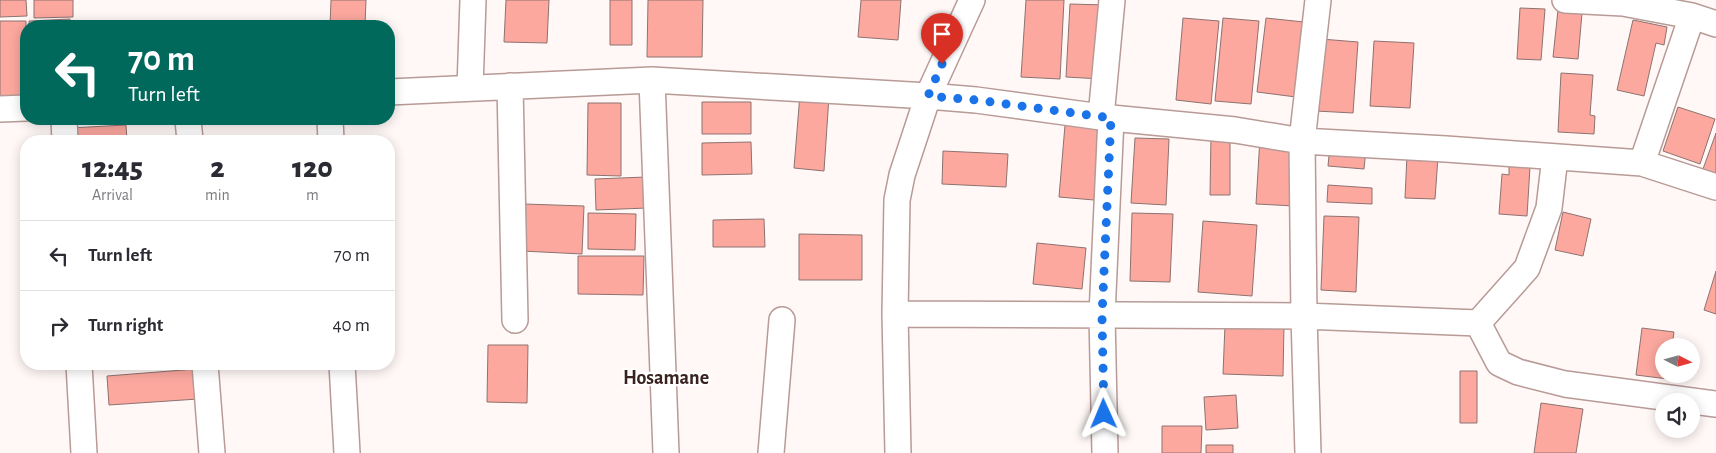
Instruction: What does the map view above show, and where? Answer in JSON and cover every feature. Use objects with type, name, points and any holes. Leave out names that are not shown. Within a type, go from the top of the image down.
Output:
[{"type":"street","points":[[470,88],[473,0]]},
{"type":"street","points":[[898,453],[895,314],[897,200],[902,175],[928,96],[972,0]]},
{"type":"street","points":[[1105,453],[1102,316],[1106,117],[1112,0]]},
{"type":"street","points":[[1308,453],[1302,141],[1318,0]]},
{"type":"street","points":[[1566,0],[1623,3],[1692,16],[1716,24]]},
{"type":"street","points":[[1642,164],[1692,16]]},
{"type":"street","points":[[395,92],[652,80],[928,96],[1235,130],[1302,141],[1446,149],[1642,164],[1716,188]]},
{"type":"street","points":[[652,80],[666,453]]},
{"type":"street","points":[[510,86],[515,320]]},
{"type":"street","points":[[0,109],[20,108]]},
{"type":"street","points":[[1478,323],[1528,268],[1549,208],[1555,157]]},
{"type":"street","points":[[895,314],[1304,316],[1478,323]]},
{"type":"street","points":[[772,453],[782,320]]},
{"type":"street","points":[[1478,323],[1499,362],[1518,372],[1565,384],[1716,404]]},
{"type":"street","points":[[79,370],[84,453]]},
{"type":"street","points":[[206,370],[212,453]]},
{"type":"street","points":[[342,370],[347,453]]},
{"type":"building","points":[[0,0],[26,0],[27,16],[0,17]]},
{"type":"building","points":[[34,0],[73,0],[73,17],[34,18]]},
{"type":"building","points":[[331,0],[366,0],[365,20],[330,20]]},
{"type":"building","points":[[506,0],[549,0],[547,43],[504,42]]},
{"type":"building","points":[[610,0],[632,0],[632,45],[610,45]]},
{"type":"building","points":[[648,0],[703,0],[702,57],[647,57]]},
{"type":"building","points":[[861,0],[901,0],[898,40],[858,37]]},
{"type":"building","points":[[1026,0],[1064,0],[1060,79],[1021,77]]},
{"type":"building","points":[[1070,4],[1105,5],[1101,79],[1066,77]]},
{"type":"building","points":[[1520,8],[1545,9],[1541,60],[1517,59]]},
{"type":"building","points":[[1558,10],[1582,13],[1578,59],[1553,57]]},
{"type":"building","points":[[1183,18],[1219,21],[1211,104],[1176,100]]},
{"type":"building","points":[[1223,18],[1259,21],[1251,104],[1215,101]]},
{"type":"building","points":[[1266,18],[1304,22],[1296,97],[1257,92]]},
{"type":"building","points":[[1633,20],[1667,27],[1664,45],[1656,43],[1644,96],[1617,90]]},
{"type":"building","points":[[0,21],[20,21],[20,97],[0,98]]},
{"type":"building","points":[[1321,39],[1358,42],[1353,113],[1316,111]]},
{"type":"building","points":[[1374,41],[1414,43],[1410,108],[1370,106]]},
{"type":"building","points":[[1561,73],[1593,75],[1590,115],[1595,116],[1594,134],[1558,132]]},
{"type":"building","points":[[800,94],[829,96],[824,171],[794,168]]},
{"type":"building","points":[[702,102],[751,102],[751,134],[702,134]]},
{"type":"building","points":[[588,103],[621,103],[621,176],[587,175]]},
{"type":"building","points":[[1678,107],[1715,119],[1700,164],[1663,151]]},
{"type":"building","points":[[126,125],[127,135],[70,135],[69,128]]},
{"type":"building","points":[[1065,125],[1100,128],[1094,200],[1059,197]]},
{"type":"building","points":[[1716,133],[1716,174],[1703,169]]},
{"type":"building","points":[[1211,135],[1230,135],[1230,195],[1210,195]]},
{"type":"building","points":[[1135,138],[1169,139],[1166,205],[1131,203]]},
{"type":"building","points":[[1260,138],[1299,140],[1295,206],[1256,204]]},
{"type":"building","points":[[751,142],[752,174],[702,175],[702,143]]},
{"type":"building","points":[[1330,145],[1366,149],[1364,169],[1328,166]]},
{"type":"building","points":[[943,151],[1008,154],[1006,187],[942,184]]},
{"type":"building","points":[[1407,155],[1438,157],[1435,199],[1405,198]]},
{"type":"building","points":[[1509,165],[1530,167],[1527,216],[1499,214],[1502,174],[1509,175]]},
{"type":"building","points":[[646,177],[647,208],[596,210],[595,179]]},
{"type":"building","points":[[1328,185],[1372,188],[1372,204],[1327,202]]},
{"type":"building","points":[[524,204],[584,206],[582,254],[522,251]]},
{"type":"building","points":[[1563,212],[1591,219],[1583,256],[1555,250]]},
{"type":"building","points":[[588,213],[636,214],[635,250],[588,249]]},
{"type":"building","points":[[1132,213],[1173,214],[1170,282],[1130,281]]},
{"type":"building","points":[[1324,216],[1359,217],[1356,292],[1321,290]]},
{"type":"building","points":[[764,219],[765,247],[713,247],[713,220]]},
{"type":"building","points":[[1203,221],[1257,225],[1252,296],[1198,292]]},
{"type":"building","points":[[799,234],[862,235],[862,280],[799,280]]},
{"type":"building","points":[[1037,243],[1086,248],[1082,289],[1033,284]]},
{"type":"building","points":[[578,256],[644,256],[643,295],[578,294]]},
{"type":"building","points":[[1716,271],[1716,314],[1704,310]]},
{"type":"building","points":[[1225,325],[1284,326],[1283,376],[1223,374]]},
{"type":"building","points":[[1642,328],[1674,332],[1673,338],[1655,338],[1655,377],[1636,375]]},
{"type":"building","points":[[488,345],[528,345],[527,403],[487,402]]},
{"type":"building","points":[[196,370],[198,399],[109,405],[107,376]]},
{"type":"building","points":[[1460,371],[1477,371],[1477,423],[1460,423]]},
{"type":"building","points":[[1236,395],[1238,428],[1206,430],[1204,397]]},
{"type":"building","points":[[1541,403],[1583,409],[1576,453],[1534,453]]},
{"type":"building","points":[[1162,426],[1202,426],[1201,453],[1162,453]]},
{"type":"building","points":[[1206,445],[1233,445],[1233,453],[1206,453]]},
{"type":"district","name":"Hosamane","points":[[666,378]]},
{"type":"route","points":[[942,64],[928,96],[976,100],[1111,118],[1102,316],[1104,414]]}]
